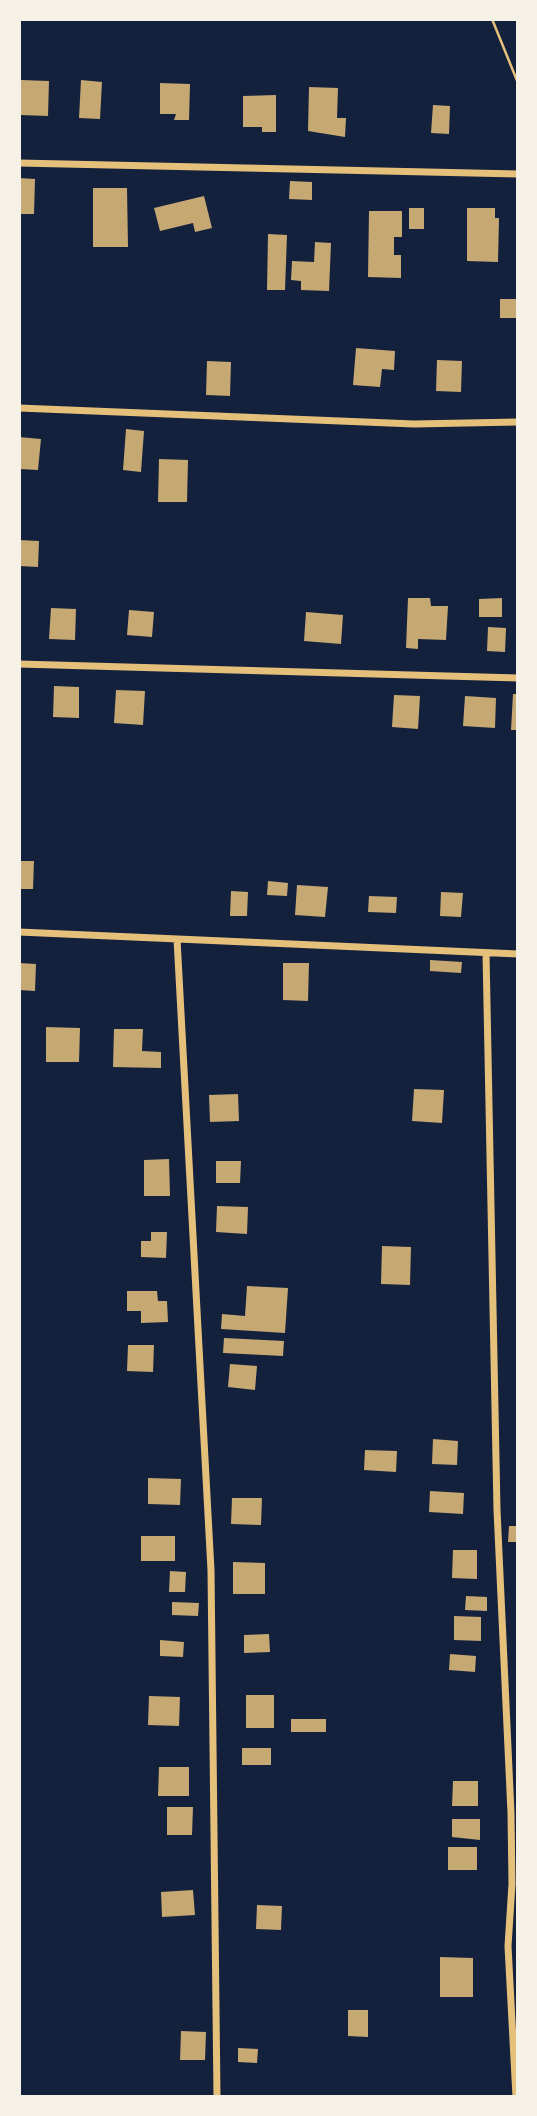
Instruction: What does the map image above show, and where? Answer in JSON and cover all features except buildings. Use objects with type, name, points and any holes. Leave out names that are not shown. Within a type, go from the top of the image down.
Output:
[{"type":"street","points":[[19,163],[518,174]]},
{"type":"street","points":[[19,408],[414,424],[518,422]]},
{"type":"street","points":[[19,664],[518,678]]},
{"type":"street","points":[[19,932],[518,954]]},
{"type":"street","points":[[177,939],[211,1570],[217,2097]]},
{"type":"street","points":[[486,953],[497,1510],[511,1813],[512,1884],[508,1945],[516,2097]]},
{"type":"path","points":[[492,19],[518,83]]}]
